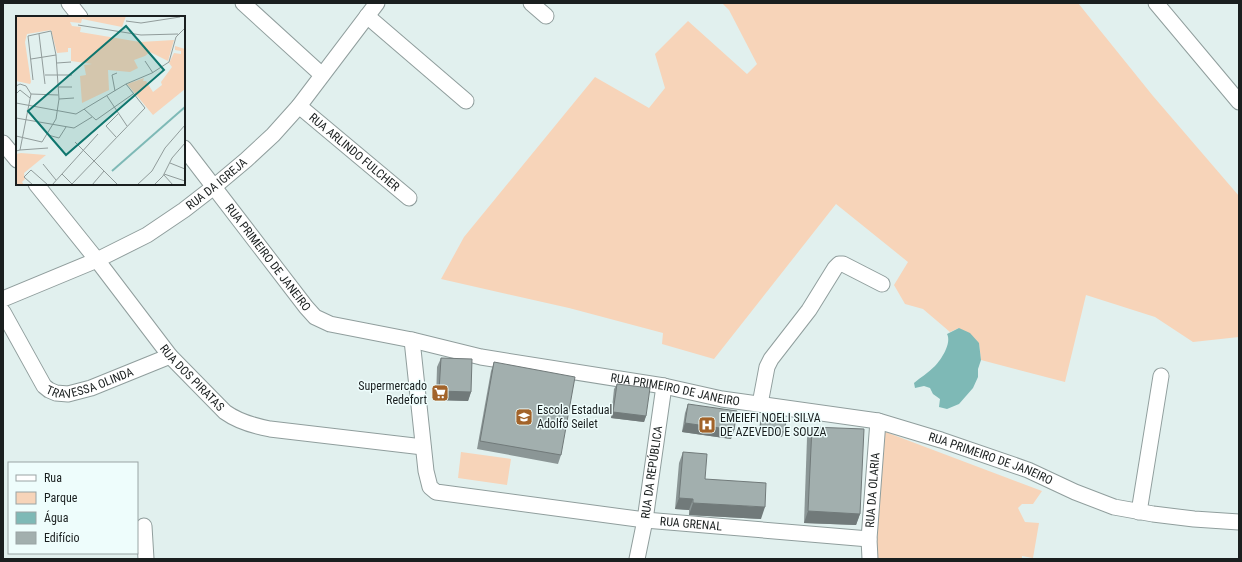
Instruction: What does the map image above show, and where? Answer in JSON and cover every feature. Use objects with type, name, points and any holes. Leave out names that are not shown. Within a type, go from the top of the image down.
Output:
[{"type":"street","points":[[69,3],[79,16]]},
{"type":"street","points":[[243,3],[322,75]]},
{"type":"street","name":"RUA DA IGREJA","points":[[3,299],[97,260],[147,235],[184,210],[246,160],[273,135],[300,106],[377,3]]},
{"type":"street","points":[[530,3],[546,16]]},
{"type":"street","points":[[1156,3],[1239,102]]},
{"type":"street","points":[[367,16],[466,101]]},
{"type":"street","name":"RUA ARLINDO FULCHER","points":[[300,106],[409,198]]},
{"type":"street","points":[[3,143],[16,159]]},
{"type":"street","name":"RUA PRIMEIRO DE JANEIRO","points":[[185,149],[306,307],[315,317],[330,324],[412,340],[481,357],[664,386],[722,399],[878,421],[941,440],[1028,470],[1075,492],[1114,507],[1139,512],[1239,522]]},
{"type":"street","name":"RUA DOS PIRATAS","points":[[37,185],[97,260],[170,356],[225,412],[236,419],[251,425],[270,429],[423,447]]},
{"type":"street","points":[[760,404],[767,367],[771,359],[809,310],[839,264],[843,264],[882,284]]},
{"type":"street","name":"TRAVESSA OLINDA","points":[[3,312],[44,386],[56,393],[68,394],[91,388],[170,356]]},
{"type":"street","points":[[412,340],[423,447]]},
{"type":"street","points":[[1139,512],[1161,376]]},
{"type":"street","name":"RUA DA REPÚBLICA","points":[[637,559],[645,520],[664,386]]},
{"type":"street","name":"RUA DA OLARIA","points":[[870,559],[869,539],[878,421]]},
{"type":"street","name":"RUA GRENAL","points":[[423,447],[430,487],[434,492],[442,494],[645,520],[869,539]]},
{"type":"street","points":[[144,526],[146,559]]},
{"type":"green space","points":[[722,3],[1078,3],[1153,96],[1239,196],[1239,337],[1193,342],[1155,317],[1086,295],[1065,382],[981,360],[979,343],[959,328],[950,332],[923,309],[905,304],[894,285],[908,262],[836,204],[714,359],[662,344],[663,333],[569,308],[441,279],[464,237],[595,77],[649,108],[665,88],[655,54],[688,21],[747,74],[757,64],[729,10]]},
{"type":"green space","points":[[883,431],[1042,491],[1033,504],[1022,504],[1018,508],[1025,522],[1039,523],[1033,558],[1022,556],[1022,559],[877,559]]},
{"type":"green space","points":[[461,452],[511,459],[507,485],[458,478]]},
{"type":"water","points":[[959,328],[970,333],[979,343],[981,360],[978,369],[978,377],[973,388],[959,404],[947,409],[939,407],[940,399],[933,394],[930,388],[924,386],[915,388],[914,383],[930,371],[943,356],[948,342],[947,334]]},
{"type":"building","points":[[441,358],[472,359],[471,392],[439,391]]},
{"type":"building","name":"Escola Estadual Adolfo Seilet","points":[[494,362],[575,377],[561,455],[480,441]]},
{"type":"building","points":[[617,384],[650,388],[646,416],[613,412]]},
{"type":"building","points":[[688,404],[737,411],[734,430],[685,423]]},
{"type":"building","points":[[762,417],[786,421],[784,432],[760,428]]},
{"type":"building","points":[[812,427],[864,429],[860,514],[808,511]]},
{"type":"building","points":[[683,452],[707,454],[705,479],[766,483],[765,507],[693,503],[693,499],[679,498]]},
{"type":"place","name":"Supermercado Redefort","points":[[440,393]]},
{"type":"place","name":"Escola Estadual Adolfo Seilet","points":[[524,417]]},
{"type":"place","name":"EMEIEFI NOELI SILVA DE AZEVEDO E SOUZA","points":[[707,425]]}]
